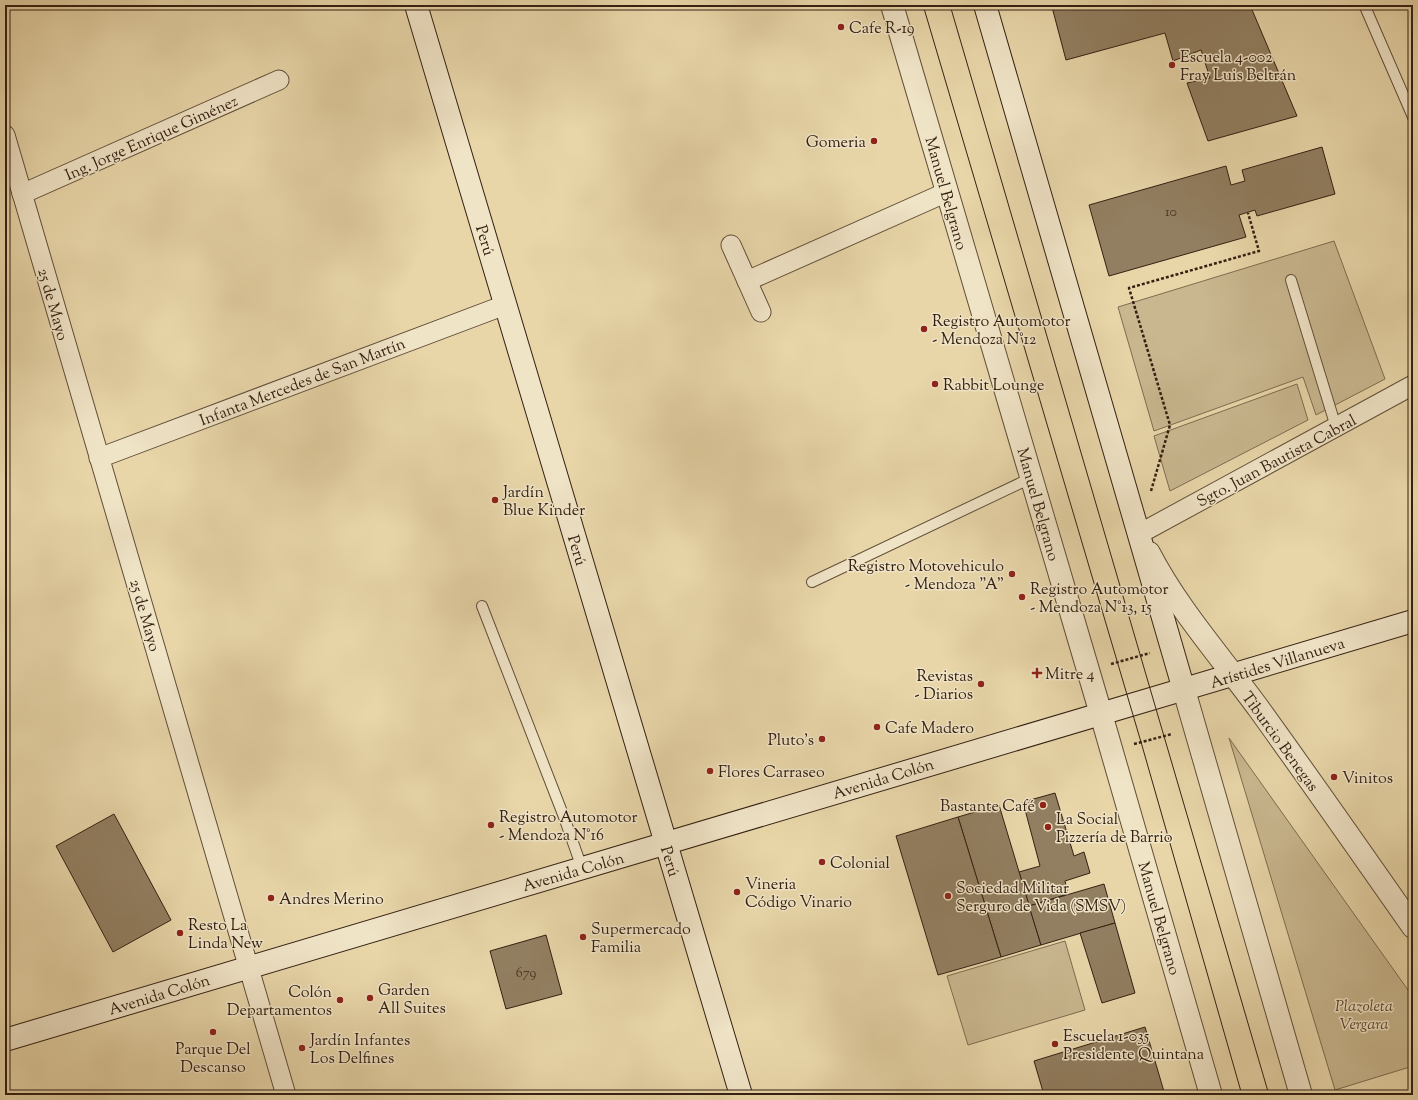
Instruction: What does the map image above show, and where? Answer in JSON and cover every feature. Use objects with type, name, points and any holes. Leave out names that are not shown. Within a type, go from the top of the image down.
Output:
[{"type":"main road","name":"Perú","points":[[416,5],[740,1095]]},
{"type":"main road","name":"Manuel Belgrano","points":[[892,5],[1032,478],[1211,1095]]},
{"type":"main road","points":[[985,5],[1301,1095]]},
{"type":"main road","name":"Tiburcio Benegas","points":[[1139,534],[1159,572],[1182,608],[1233,675],[1413,927]]},
{"type":"main road","name":"Arístides Villanueva","points":[[1141,702],[1413,621]]},
{"type":"main road","name":"Avenida Colón","points":[[5,1040],[1141,702]]},
{"type":"street","name":"Ing. Jorge Enrique Giménez","points":[[22,194],[279,80]]},
{"type":"street","name":"25 de Mayo","points":[[5,135],[286,1095]]},
{"type":"street","points":[[747,281],[947,192]]},
{"type":"street","points":[[731,245],[761,312]]},
{"type":"street","name":"Infanta Mercedes de San Martín","points":[[100,458],[505,305]]},
{"type":"street","name":"Sgto. Juan Bautista Cabral","points":[[1139,534],[1413,385]]},
{"type":"lane","points":[[1366,9],[1413,116]]},
{"type":"lane","points":[[1291,280],[1336,427]]},
{"type":"lane","points":[[812,582],[1032,478]]},
{"type":"lane","points":[[482,606],[564,816],[582,868]]},
{"type":"path","points":[[1149,498],[1170,425],[1129,288],[1259,251],[1248,213]]},
{"type":"path","points":[[1088,670],[1172,646]]},
{"type":"green space","points":[[1334,241],[1385,379],[1316,415],[1303,377],[1154,431],[1118,307]]},
{"type":"green space","points":[[1297,384],[1308,420],[1170,491],[1154,436]]},
{"type":"green space","name":"Plazoleta Vergara","points":[[1229,738],[1413,997],[1413,1066],[1335,1090]]},
{"type":"green space","points":[[1065,941],[1085,1010],[968,1045],[947,976]]},
{"type":"building","points":[[1059,5],[1250,5],[1297,116],[1208,141],[1187,83],[1210,78],[1201,50],[1173,61],[1165,33],[1066,60],[1052,7]]},
{"type":"building","points":[[1322,147],[1335,194],[1257,216],[1255,210],[1239,215],[1246,237],[1109,276],[1089,205],[1226,166],[1231,185],[1245,181],[1242,170]]},
{"type":"building","name":"La Social Pizzería de Barrio","points":[[1055,793],[1074,856],[1084,852],[1090,873],[1065,881],[1068,894],[1029,906],[1019,872],[1040,866],[1023,802]]},
{"type":"building","points":[[999,805],[1041,945],[1001,957],[958,817]]},
{"type":"building","points":[[114,814],[171,920],[113,952],[56,846]]},
{"type":"building","name":"Sociedad Militar Serguro de Vida (SMSV)","points":[[958,817],[1001,957],[938,975],[896,836]]},
{"type":"building","points":[[1104,884],[1115,923],[1041,945],[1029,906]]},
{"type":"building","points":[[1115,923],[1135,993],[1102,1003],[1080,933]]},
{"type":"building","points":[[546,935],[562,994],[506,1009],[490,951]]},
{"type":"building","points":[[1145,1027],[1165,1095],[1044,1095],[1034,1061]]},
{"type":"building","points":[[123,1090],[125,1095],[111,1095]]},
{"type":"tram line","points":[[923,5],[1141,742],[1242,1095]]},
{"type":"tram line","points":[[950,5],[1269,1095]]},
{"type":"place","name":"Cafe R-19","points":[[841,27]]},
{"type":"place","name":"Escuela 4-002 Fray Luis Beltrán","points":[[1172,65]]},
{"type":"place","name":"Gomeria","points":[[874,141]]},
{"type":"place","name":"Registro Automotor - Mendoza N°12","points":[[924,329]]},
{"type":"place","name":"Rabbit Lounge","points":[[935,384]]},
{"type":"place","name":"Jardín Blue Kinder","points":[[495,500]]},
{"type":"place","name":"Registro Motovehiculo - Mendoza \"A\"","points":[[1012,574]]},
{"type":"place","name":"Registro Automotor - Mendoza N°13, 15","points":[[1022,597]]},
{"type":"place","name":"Mitre 4","points":[[1037,673]]},
{"type":"place","name":"Revistas - Diarios","points":[[981,684]]},
{"type":"place","name":"Cafe Madero","points":[[877,727]]},
{"type":"place","name":"Pluto's","points":[[822,739]]},
{"type":"place","name":"Flores Carraseo","points":[[710,771]]},
{"type":"place","name":"Vinitos","points":[[1334,777]]},
{"type":"place","name":"Bastante Café","points":[[1043,805]]},
{"type":"place","name":"Registro Automotor - Mendoza N°16","points":[[491,825]]},
{"type":"place","name":"La Social Pizzería de Barrio","points":[[1048,827]]},
{"type":"place","name":"Colonial","points":[[822,862]]},
{"type":"place","name":"Vineria Código Vinario","points":[[737,892]]},
{"type":"place","name":"Sociedad Militar Serguro de Vida (SMSV)","points":[[948,896]]},
{"type":"place","name":"Andres Merino","points":[[271,898]]},
{"type":"place","name":"Resto La Linda New","points":[[180,933]]},
{"type":"place","name":"Supermercado Familia","points":[[583,937]]},
{"type":"place","name":"Garden All Suites","points":[[370,998]]},
{"type":"place","name":"Colón Departamentos","points":[[340,1000]]},
{"type":"place","name":"Parque Del Descanso","points":[[213,1032]]},
{"type":"place","name":"Escuela 1-035 Presidente Quintana","points":[[1055,1044]]},
{"type":"place","name":"Jardín Infantes Los Delfines","points":[[302,1048]]}]
